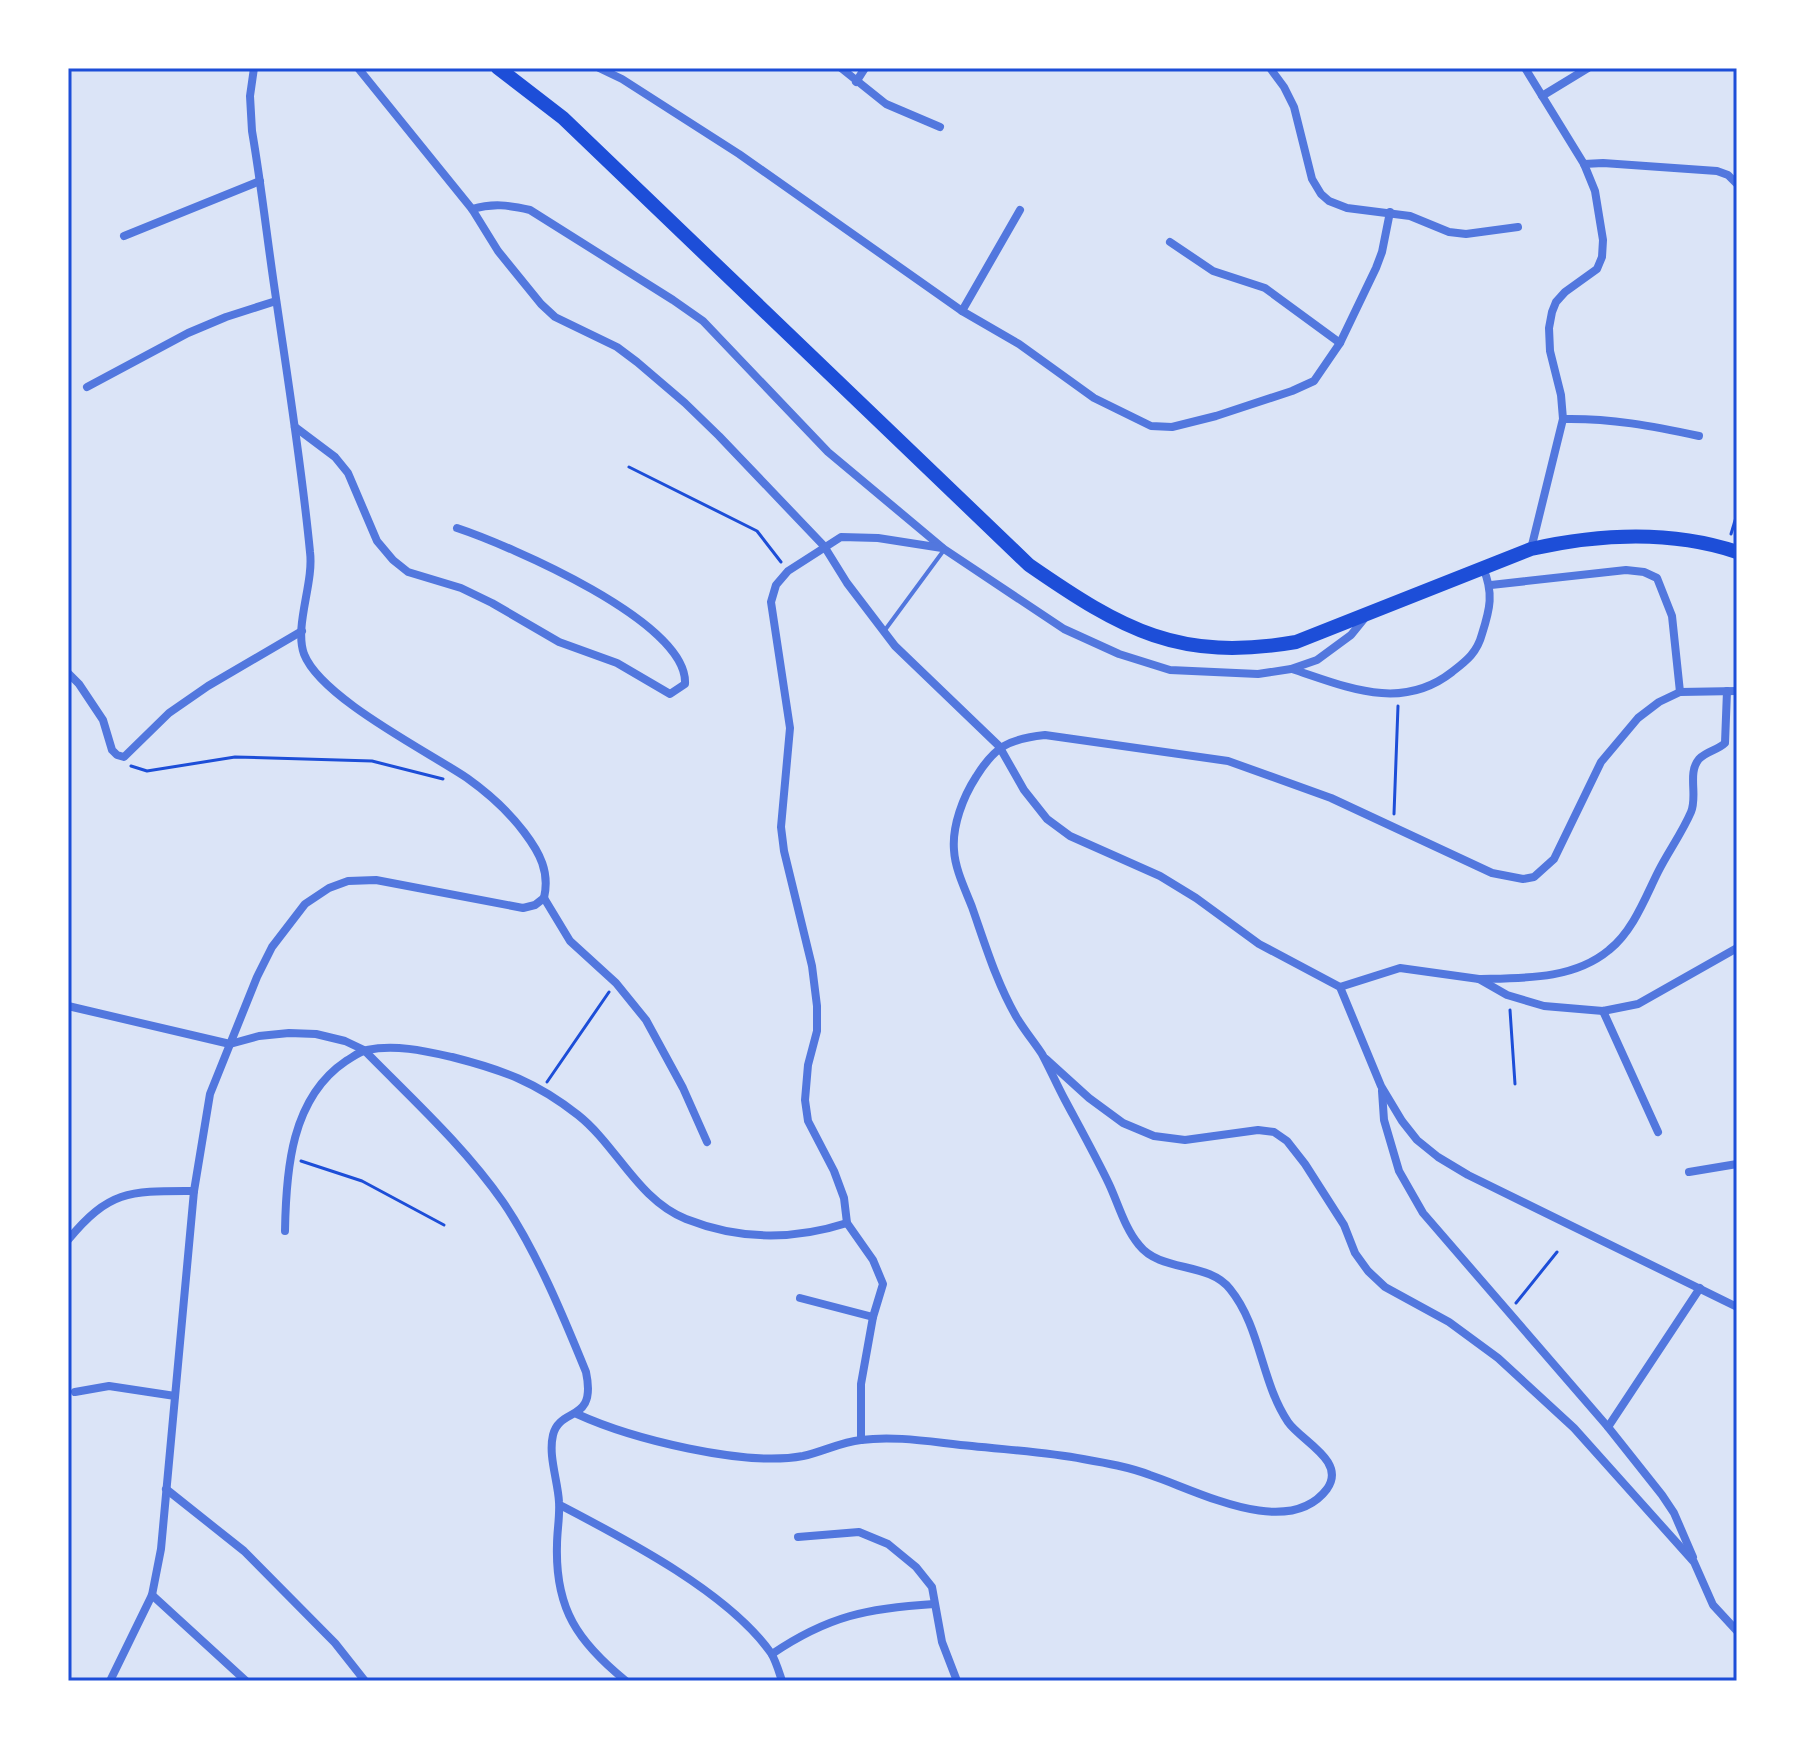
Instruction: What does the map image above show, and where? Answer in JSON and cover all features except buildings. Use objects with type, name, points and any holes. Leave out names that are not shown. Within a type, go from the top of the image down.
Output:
[{"type":"main road","points":[[498,68],[563,118],[1029,565],[1075,597],[1128,626],[1177,644],[1226,650],[1262,648],[1296,642],[1531,549],[1565,541],[1631,536],[1673,539],[1732,550]]},
{"type":"street","points":[[110,1681],[152,1595],[161,1549],[194,1191],[210,1094],[272,947],[305,904],[329,888],[348,881],[376,880],[523,908],[535,905],[544,898],[547,883],[546,870],[534,845],[512,817],[470,780],[342,697],[318,675],[304,653],[302,631],[311,556],[250,96],[254,68]]},
{"type":"street","points":[[358,68],[472,209],[498,251],[541,304],[570,326],[617,347],[652,373],[719,436],[824,546],[895,646],[999,746],[1024,790],[1056,828],[1160,876],[1259,944],[1340,987],[1381,1086],[1417,1140],[1438,1157],[1468,1175],[1737,1307]]},
{"type":"street","points":[[599,68],[622,79],[739,154],[962,311],[1019,344],[1094,398],[1151,426],[1172,427],[1292,391],[1314,381],[1340,343],[1382,252],[1390,212]]},
{"type":"street","points":[[841,68],[886,104],[940,127]]},
{"type":"street","points":[[856,82],[865,68]]},
{"type":"street","points":[[1270,68],[1294,107],[1312,179],[1329,201],[1347,208],[1410,216],[1449,232],[1466,234],[1518,227]]},
{"type":"street","points":[[1525,68],[1584,164],[1595,191],[1602,257],[1597,269],[1565,292],[1552,312],[1550,351],[1561,395],[1563,419],[1531,549]]},
{"type":"street","points":[[1542,96],[1588,68]]},
{"type":"street","points":[[1584,164],[1717,171],[1728,175],[1737,184]]},
{"type":"street","points":[[124,236],[260,181]]},
{"type":"street","points":[[472,209],[487,204],[506,204],[530,210],[703,321],[828,452],[944,549],[1064,629],[1119,654],[1170,670],[1258,674],[1291,669],[1328,654],[1351,635],[1367,616]]},
{"type":"street","points":[[962,311],[1020,210]]},
{"type":"street","points":[[1170,242],[1213,271],[1265,288],[1340,343]]},
{"type":"street","points":[[87,387],[188,333],[276,301]]},
{"type":"street","points":[[1563,419],[1609,419],[1699,436]]},
{"type":"street","points":[[295,427],[335,457],[348,473],[377,541],[408,572],[461,588],[559,642],[617,663],[670,694],[685,684],[685,675],[666,642],[632,613],[493,540],[457,528]]},
{"type":"street","points":[[861,1440],[861,1384],[873,1317],[883,1284],[880,1274],[847,1223],[844,1198],[834,1171],[808,1121],[805,1100],[808,1065],[817,1031],[817,1006],[812,966],[781,827],[790,728],[771,602],[776,585],[788,571],[841,537],[858,536],[944,549]]},
{"type":"street","points":[[1291,669],[1348,687],[1398,694],[1438,683],[1472,656],[1479,644],[1489,613],[1491,585],[1483,568]]},
{"type":"street","points":[[1491,585],[1626,570],[1644,572],[1657,578],[1672,616],[1680,692]]},
{"type":"street","points":[[68,673],[103,720],[112,750],[124,757],[169,713],[208,686],[302,631]]},
{"type":"street","points":[[577,1414],[658,1439],[749,1459],[803,1456],[861,1440],[923,1441],[1071,1457],[1148,1474],[1249,1510],[1275,1512],[1315,1500],[1326,1490],[1332,1478],[1331,1466],[1289,1425],[1277,1403],[1242,1308],[1229,1287],[1216,1278],[1160,1261],[1135,1242],[1106,1178],[1042,1055],[1016,1017],[963,884],[953,846],[961,809],[971,784],[999,746],[1025,737],[1066,736],[1228,761],[1331,798],[1492,873],[1523,879],[1534,877],[1554,859],[1601,762],[1638,718],[1659,702],[1680,692],[1732,691],[1725,743],[1696,762],[1692,811],[1636,916],[1609,950],[1595,960],[1562,974],[1479,979],[1400,968],[1340,987]]},
{"type":"street","points":[[544,898],[570,941],[616,983],[646,1020],[683,1088],[707,1142]]},
{"type":"street","points":[[1479,979],[1507,995],[1544,1006],[1603,1011],[1638,1004],[1737,948]]},
{"type":"street","points":[[68,1006],[230,1044],[259,1036],[289,1033],[316,1034],[345,1041],[364,1050],[466,1153],[522,1232],[586,1372],[589,1388],[587,1400],[577,1414],[560,1421],[552,1445],[560,1505],[557,1581],[565,1609],[575,1628],[598,1658],[626,1681]]},
{"type":"street","points":[[1603,1011],[1658,1132]]},
{"type":"street","points":[[285,1231],[290,1157],[304,1111],[333,1070],[364,1050],[393,1047],[477,1063],[543,1088],[581,1117],[651,1196],[686,1219],[748,1234],[775,1237],[823,1231],[847,1223]]},
{"type":"street","points":[[1042,1055],[1123,1123],[1154,1136],[1185,1140],[1258,1130],[1274,1132],[1287,1141],[1344,1225],[1355,1253],[1368,1271],[1385,1287],[1449,1322],[1498,1358],[1574,1428],[1694,1562]]},
{"type":"street","points":[[1381,1086],[1384,1120],[1399,1171],[1423,1213],[1608,1427],[1674,1513],[1713,1605],[1737,1631]]},
{"type":"street","points":[[1689,1172],[1737,1164]]},
{"type":"street","points":[[68,1240],[95,1212],[117,1197],[149,1191],[194,1191]]},
{"type":"street","points":[[1608,1427],[1700,1288]]},
{"type":"street","points":[[800,1298],[873,1317]]},
{"type":"street","points":[[75,1392],[109,1386],[175,1396]]},
{"type":"street","points":[[166,1489],[244,1551],[335,1643],[365,1681]]},
{"type":"street","points":[[560,1505],[634,1544],[718,1601],[744,1623],[772,1654],[782,1681]]},
{"type":"street","points":[[798,1537],[859,1532],[895,1550],[927,1577],[932,1587],[948,1662],[957,1681]]},
{"type":"street","points":[[152,1595],[246,1681]]},
{"type":"street","points":[[772,1654],[809,1631],[845,1615],[934,1604]]},
{"type":"lane","points":[[883,632],[944,549]]},
{"type":"path","points":[[629,467],[757,531],[788,571]]},
{"type":"path","points":[[1732,550],[1737,514]]},
{"type":"path","points":[[1393,827],[1398,694]]},
{"type":"path","points":[[124,757],[136,770],[147,771],[235,757],[372,761],[440,778],[470,780]]},
{"type":"path","points":[[543,1088],[616,983]]},
{"type":"path","points":[[1507,995],[1513,1023],[1515,1084]]},
{"type":"path","points":[[290,1157],[362,1181],[444,1225]]},
{"type":"path","points":[[1508,1312],[1557,1252]]},
{"type":"shaded area","points":[[68,68],[1737,68],[1737,1681],[68,1681]]}]
